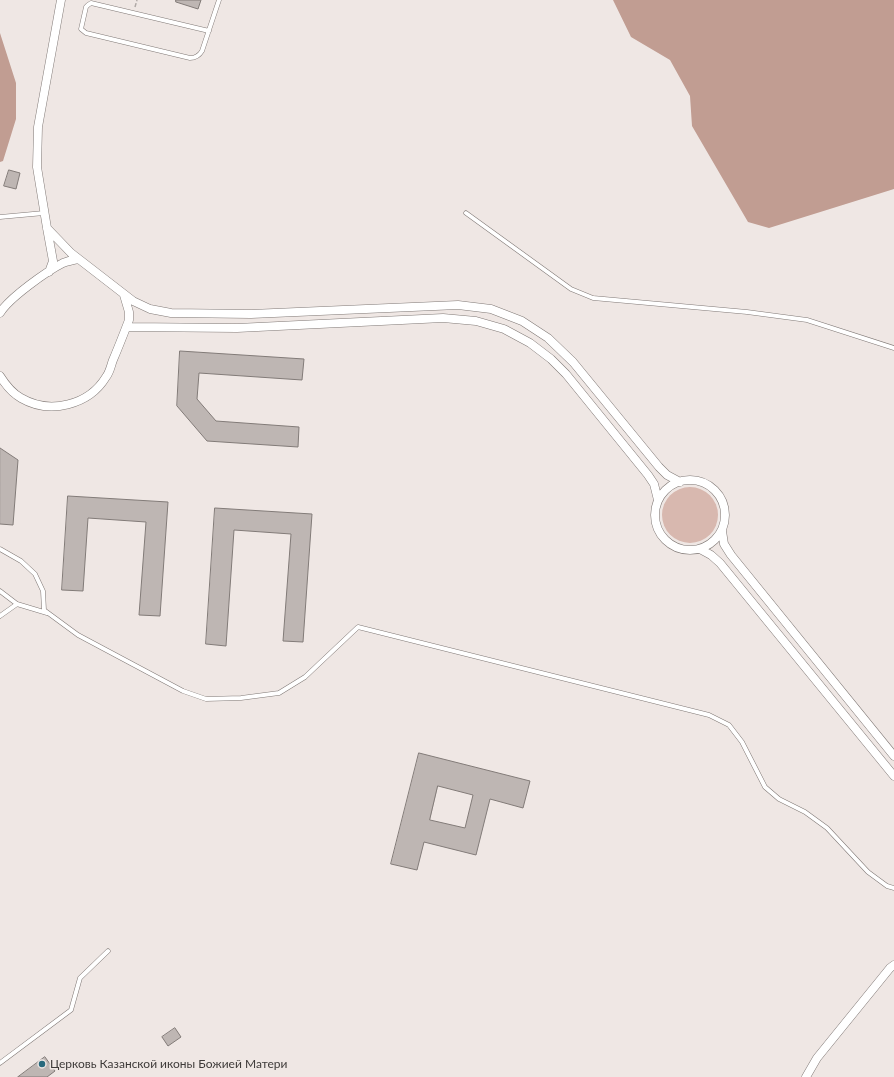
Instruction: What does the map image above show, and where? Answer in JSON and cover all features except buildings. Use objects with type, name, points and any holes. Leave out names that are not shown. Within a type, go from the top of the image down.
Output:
[{"type":"street","points":[[49,272],[53,261],[37,167],[38,127],[62,0]]},
{"type":"street","points":[[47,228],[78,259],[132,301],[150,309],[171,313],[251,314],[458,305],[491,309],[522,321],[548,338],[573,362],[659,467],[667,475],[680,482]]},
{"type":"street","points":[[0,313],[17,294],[64,263],[78,259]]},
{"type":"street","points":[[0,376],[21,398],[40,405],[61,406],[79,401],[96,390],[107,376],[127,327],[129,312],[124,295]]},
{"type":"street","points":[[127,327],[237,328],[444,318],[476,321],[504,329],[530,343],[551,359],[566,374],[648,475],[654,484],[658,500]]},
{"type":"street","points":[[695,480],[709,485],[719,495],[725,509],[722,530],[713,542],[700,549],[678,549],[661,535],[656,522],[656,507],[658,500],[673,484],[680,482],[695,480]]},
{"type":"street","points":[[722,530],[724,544],[731,555],[894,756]]},
{"type":"street","points":[[700,549],[711,555],[720,563],[894,776]]},
{"type":"street","points":[[806,1077],[817,1058],[894,965]]},
{"type":"lane","points":[[209,31],[91,3],[86,7],[82,26],[82,29],[86,33],[194,58],[199,56],[202,51],[220,0]]},
{"type":"lane","points":[[0,217],[44,213]]},
{"type":"lane","points":[[466,213],[571,289],[593,298],[747,312],[806,320],[894,348]]},
{"type":"lane","points":[[0,548],[21,561],[35,574],[43,591],[44,610],[78,635],[183,691],[206,699],[241,698],[279,693],[305,677],[358,627],[709,715],[729,725],[742,742],[764,787],[779,799],[805,812],[827,828],[868,872],[887,886],[894,888]]},
{"type":"lane","points":[[0,591],[16,604],[51,614]]},
{"type":"lane","points":[[0,616],[16,604]]},
{"type":"lane","points":[[0,1063],[71,1010],[80,978],[108,951]]},
{"type":"shaded area","points":[[613,0],[894,0],[894,189],[769,228],[748,222],[692,126],[690,96],[670,60],[631,37]]},
{"type":"shaded area","points":[[0,33],[16,83],[16,119],[3,161],[0,162]]},
{"type":"shaded area","points":[[690,487],[705,492],[713,500],[718,515],[713,530],[705,538],[690,543],[675,538],[667,530],[662,515],[667,500],[675,492]]},
{"type":"place","name":"Церковь Казанской иконы Божией Матери","points":[[42,1064]]}]
